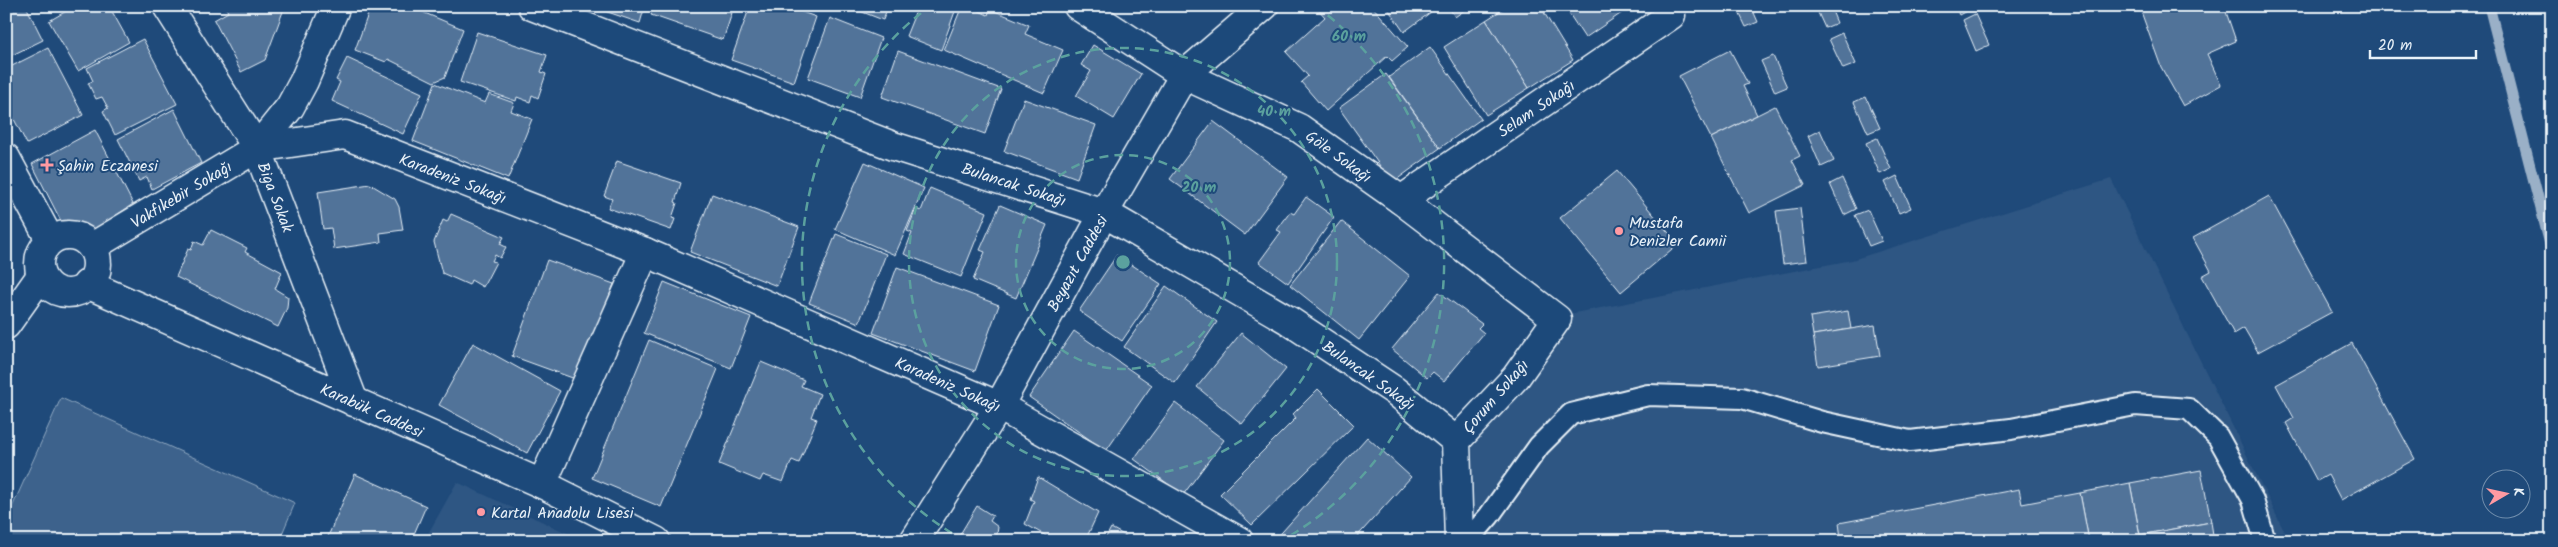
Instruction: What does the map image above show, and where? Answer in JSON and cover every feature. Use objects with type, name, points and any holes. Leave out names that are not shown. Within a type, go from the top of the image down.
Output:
[{"type":"street","name":"Biga Sokak","points":[[167,6],[257,148],[354,402]]},
{"type":"street","name":"Vakfıkebir Sokağı","points":[[92,246],[257,148],[294,98],[336,6]]},
{"type":"street","name":"Bulancak Sokağı","points":[[532,6],[893,146],[1104,213],[1288,320],[1395,391],[1456,441]]},
{"type":"street","name":"Göle Sokağı","points":[[1078,6],[1184,75],[1299,128],[1400,200],[1479,262],[1557,319]]},
{"type":"street","name":"Beyazıt Caddesi","points":[[914,541],[999,406],[1104,213],[1184,75],[1264,6]]},
{"type":"street","name":"Selam Sokağı","points":[[1400,200],[1671,15]]},
{"type":"street","name":"Karadeniz Sokağı","points":[[257,148],[345,136],[645,252],[999,406],[1239,541]]},
{"type":"street","points":[[6,158],[50,240]]},
{"type":"street","points":[[62,235],[77,236],[92,246],[98,259],[95,277],[76,293],[62,294],[47,285],[40,277],[38,266],[41,251],[50,240],[62,235]]},
{"type":"street","points":[[542,484],[645,252]]},
{"type":"street","points":[[6,325],[40,277]]},
{"type":"street","name":"Karabük Caddesi","points":[[87,284],[542,484],[656,541]]},
{"type":"street","name":"Çorum Sokağı","points":[[1459,541],[1456,441],[1516,377],[1557,319]]},
{"type":"lane","points":[[1467,541],[1489,516],[1539,446],[1571,414],[1648,395],[1742,398],[1822,422],[1910,441],[2011,429],[2135,405],[2189,409],[2218,437],[2253,500],[2265,541]]},
{"type":"shaded area","points":[[2111,179],[2289,541],[1448,541],[1446,441],[1543,319],[1852,260]]},
{"type":"shaded area","points":[[61,398],[295,503],[279,541],[6,540],[6,521]]},
{"type":"shaded area","name":"Kartal Anadolu Lisesi","points":[[457,482],[584,541],[424,541]]},
{"type":"building","points":[[6,6],[26,6],[43,40],[6,58]]},
{"type":"building","points":[[75,6],[109,6],[129,42],[78,71],[49,21]]},
{"type":"building","points":[[225,6],[285,6],[265,60],[241,72],[214,20],[228,12]]},
{"type":"building","points":[[371,6],[408,6],[463,29],[445,77],[434,82],[388,59],[386,62],[355,50]]},
{"type":"building","points":[[590,6],[645,6],[640,23]]},
{"type":"building","points":[[654,6],[725,6],[723,10],[732,13],[723,40],[651,15]]},
{"type":"building","points":[[750,6],[785,6],[816,17],[794,82],[731,60]]},
{"type":"building","points":[[847,6],[888,6],[883,20]]},
{"type":"building","points":[[918,6],[957,6],[941,50],[906,36]]},
{"type":"building","points":[[962,6],[969,6],[988,15],[990,9],[1029,25],[1025,34],[1063,50],[1044,93],[944,50]]},
{"type":"building","points":[[1319,6],[1372,6],[1408,47],[1392,61],[1387,56],[1326,111],[1301,82],[1308,76],[1286,52],[1325,17],[1317,8]]},
{"type":"building","points":[[1386,6],[1439,6],[1404,32]]},
{"type":"building","points":[[1448,6],[1470,6],[1455,17]]},
{"type":"building","points":[[1508,6],[1540,6],[1573,60],[1529,88],[1486,20]]},
{"type":"building","points":[[1564,6],[1632,6],[1585,38]]},
{"type":"building","points":[[1736,6],[1751,6],[1758,22],[1746,27]]},
{"type":"building","points":[[1815,6],[1830,6],[1837,23],[1825,28]]},
{"type":"building","points":[[1955,6],[1969,6],[1970,9],[1959,15]]},
{"type":"building","points":[[2139,6],[2224,6],[2236,41],[2207,54],[2221,85],[2183,106],[2161,67]]},
{"type":"building","points":[[1975,14],[1989,45],[1976,51],[1963,20]]},
{"type":"building","points":[[830,18],[881,38],[860,97],[808,78]]},
{"type":"building","points":[[1486,20],[1529,88],[1486,115],[1444,47]]},
{"type":"building","points":[[477,32],[547,55],[541,72],[546,74],[538,98],[532,95],[530,102],[517,97],[516,101],[460,82]]},
{"type":"building","points":[[1842,33],[1856,64],[1843,69],[1829,39]]},
{"type":"building","points":[[143,39],[177,104],[115,135],[103,111],[108,108],[102,97],[96,99],[88,83],[93,81],[87,68]]},
{"type":"building","points":[[1093,45],[1141,74],[1114,119],[1076,96],[1091,71],[1081,65]]},
{"type":"building","points":[[1430,47],[1481,119],[1440,148],[1389,77]]},
{"type":"building","points":[[48,48],[83,115],[27,144],[6,104],[6,69]]},
{"type":"building","points":[[1730,50],[1748,84],[1743,86],[1757,115],[1711,138],[1679,76]]},
{"type":"building","points":[[898,51],[1001,89],[985,134],[882,97]]},
{"type":"building","points":[[1773,56],[1787,87],[1775,92],[1761,61]]},
{"type":"building","points":[[347,58],[422,93],[403,134],[332,101],[340,82],[336,80]]},
{"type":"building","points":[[1386,74],[1440,148],[1392,183],[1339,108]]},
{"type":"building","points":[[435,83],[485,103],[489,94],[514,103],[511,111],[532,119],[508,179],[413,141]]},
{"type":"building","points":[[1866,97],[1880,128],[1868,133],[1854,102]]},
{"type":"building","points":[[1024,99],[1096,125],[1077,178],[1004,151]]},
{"type":"building","points":[[1775,106],[1800,156],[1792,160],[1805,185],[1749,213],[1711,138]]},
{"type":"building","points":[[174,109],[201,163],[152,189],[147,177],[139,181],[118,139]]},
{"type":"building","points":[[1213,121],[1288,177],[1245,235],[1170,179]]},
{"type":"building","points":[[95,130],[133,204],[87,235],[64,227],[32,164]]},
{"type":"building","points":[[1820,130],[1834,161],[1821,167],[1808,136]]},
{"type":"building","points":[[1877,138],[1891,169],[1880,174],[1866,143]]},
{"type":"building","points":[[617,161],[681,183],[675,202],[677,203],[672,218],[675,219],[671,230],[608,208],[612,199],[604,196]]},
{"type":"building","points":[[865,162],[924,188],[895,255],[835,229]]},
{"type":"building","name":"Mustafa Denizler Camii","points":[[1617,171],[1678,244],[1621,292],[1560,218]]},
{"type":"building","points":[[1897,176],[1911,208],[1899,213],[1885,182]]},
{"type":"building","points":[[1842,178],[1856,209],[1844,215],[1830,184]]},
{"type":"building","points":[[370,184],[395,199],[399,207],[403,230],[380,233],[381,242],[334,249],[331,228],[323,229],[318,192]]},
{"type":"building","points":[[930,188],[987,212],[961,277],[904,254],[912,233],[907,231],[916,209],[921,211]]},
{"type":"building","points":[[712,194],[799,227],[777,286],[690,252]]},
{"type":"building","points":[[2269,196],[2332,312],[2258,352],[2244,328],[2234,334],[2202,276],[2211,271],[2193,238]]},
{"type":"building","points":[[1306,197],[1334,217],[1288,283],[1259,262],[1281,232],[1277,230],[1290,212],[1294,214]]},
{"type":"building","points":[[1000,205],[1047,225],[1016,298],[973,280],[985,252],[980,250]]},
{"type":"building","points":[[1800,208],[1807,261],[1783,264],[1776,211]]},
{"type":"building","points":[[1868,210],[1882,241],[1869,246],[1855,215]]},
{"type":"building","points":[[451,214],[504,237],[500,244],[506,247],[500,258],[495,255],[492,261],[496,262],[483,287],[471,280],[469,285],[442,273],[434,242],[443,220],[447,222]]},
{"type":"building","points":[[1341,221],[1410,276],[1359,340],[1290,285]]},
{"type":"building","points":[[211,230],[247,248],[245,252],[282,272],[275,289],[288,297],[287,308],[278,327],[176,277],[188,249],[191,250],[194,241],[203,245]]},
{"type":"building","points":[[836,234],[886,254],[859,323],[809,303]]},
{"type":"building","points":[[1117,255],[1161,284],[1122,341],[1079,311]]},
{"type":"building","points":[[547,260],[614,284],[578,380],[512,356]]},
{"type":"building","points":[[897,267],[999,305],[975,371],[873,333]]},
{"type":"building","points":[[664,282],[751,317],[731,368],[644,333]]},
{"type":"building","points":[[1166,286],[1217,322],[1175,383],[1124,347]]},
{"type":"building","points":[[1439,292],[1482,324],[1478,328],[1484,333],[1444,381],[1433,372],[1427,378],[1392,349]]},
{"type":"building","points":[[1848,311],[1851,329],[1813,335],[1810,317]]},
{"type":"building","points":[[1875,325],[1880,356],[1818,366],[1813,335]]},
{"type":"building","points":[[1074,331],[1152,385],[1106,451],[1029,397]]},
{"type":"building","points":[[1241,333],[1286,369],[1242,424],[1197,387]]},
{"type":"building","points":[[649,340],[718,369],[661,507],[592,478]]},
{"type":"building","points":[[473,343],[560,391],[527,453],[439,405]]},
{"type":"building","points":[[2352,343],[2415,459],[2341,500],[2328,475],[2317,481],[2286,423],[2294,418],[2276,385]]},
{"type":"building","points":[[761,362],[804,380],[801,386],[820,394],[811,417],[817,419],[799,463],[792,460],[783,482],[763,475],[760,481],[719,464]]},
{"type":"building","points":[[1318,389],[1354,425],[1252,525],[1220,494],[1296,418],[1293,414]]},
{"type":"building","points":[[1175,403],[1224,440],[1183,495],[1134,459]]},
{"type":"building","points":[[1367,437],[1411,477],[1353,541],[1274,541]]},
{"type":"building","points":[[2201,470],[2211,522],[2140,535],[2130,483]]},
{"type":"building","points":[[355,474],[426,506],[411,541],[326,541]]},
{"type":"building","points":[[1038,477],[1098,513],[1085,541],[1055,541],[1025,524],[1034,501],[1030,499]]},
{"type":"building","points":[[2130,483],[2141,541],[2089,541],[2080,493]]},
{"type":"building","points":[[2019,489],[2022,504],[2080,493],[2089,541],[1828,541],[1841,538],[1839,523]]},
{"type":"building","points":[[977,506],[993,516],[990,521],[998,527],[996,541],[956,541]]},
{"type":"building","points":[[2211,522],[2214,541],[2141,541],[2140,535]]},
{"type":"building","points":[[1111,528],[1135,541],[1104,541]]},
{"type":"waterway","points":[[2489,6],[2552,252]]},
{"type":"place","name":"Şahin Eczanesi","points":[[47,165]]},
{"type":"place","name":"Mustafa Denizler Camii","points":[[1619,231]]},
{"type":"place","name":"Kartal Anadolu Lisesi","points":[[481,512]]}]
